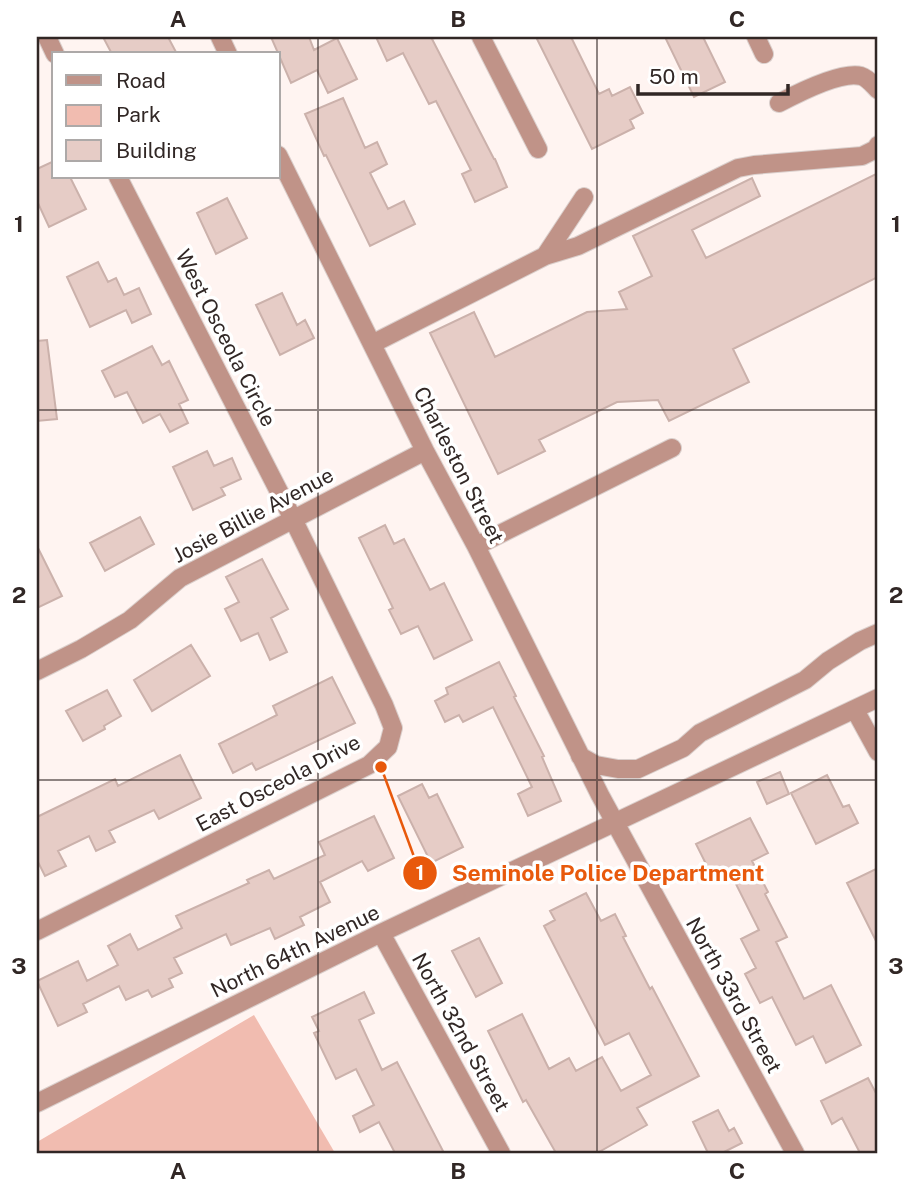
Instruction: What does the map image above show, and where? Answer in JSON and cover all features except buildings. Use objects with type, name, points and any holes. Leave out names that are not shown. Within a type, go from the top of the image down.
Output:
[{"type":"street","points":[[481,37],[538,149]]},
{"type":"street","points":[[756,37],[764,54]]},
{"type":"street","points":[[779,103],[800,92],[849,75],[864,77],[878,90]]},
{"type":"street","points":[[372,344],[545,256],[578,246],[738,168],[754,164],[862,156],[876,149],[878,145]]},
{"type":"street","name":"Charleston Street","points":[[280,159],[425,452],[476,546],[600,795]]},
{"type":"street","name":"West Osceola Circle","points":[[119,178],[293,519]]},
{"type":"street","points":[[545,256],[584,197]]},
{"type":"street","points":[[476,546],[672,448]]},
{"type":"street","name":"Josie Billie Avenue","points":[[37,671],[130,620],[180,578],[425,452]]},
{"type":"street","name":"East Osceola Drive","points":[[37,931],[369,765],[388,747],[393,728],[384,705],[293,519]]},
{"type":"street","points":[[580,756],[596,765],[638,769],[683,748],[700,733],[805,680],[828,661],[878,633]]},
{"type":"street","name":"North 64th Avenue","points":[[37,1103],[381,933],[878,698]]},
{"type":"street","points":[[855,710],[878,752]]},
{"type":"street","name":"North 33rd Street","points":[[600,795],[795,1153]]},
{"type":"street","name":"North 32nd Street","points":[[381,933],[500,1153]]},
{"type":"green space","points":[[254,1015],[335,1153],[37,1153],[37,1142]]},
{"type":"place","name":"Seminole Police Department","points":[[381,767]]}]
